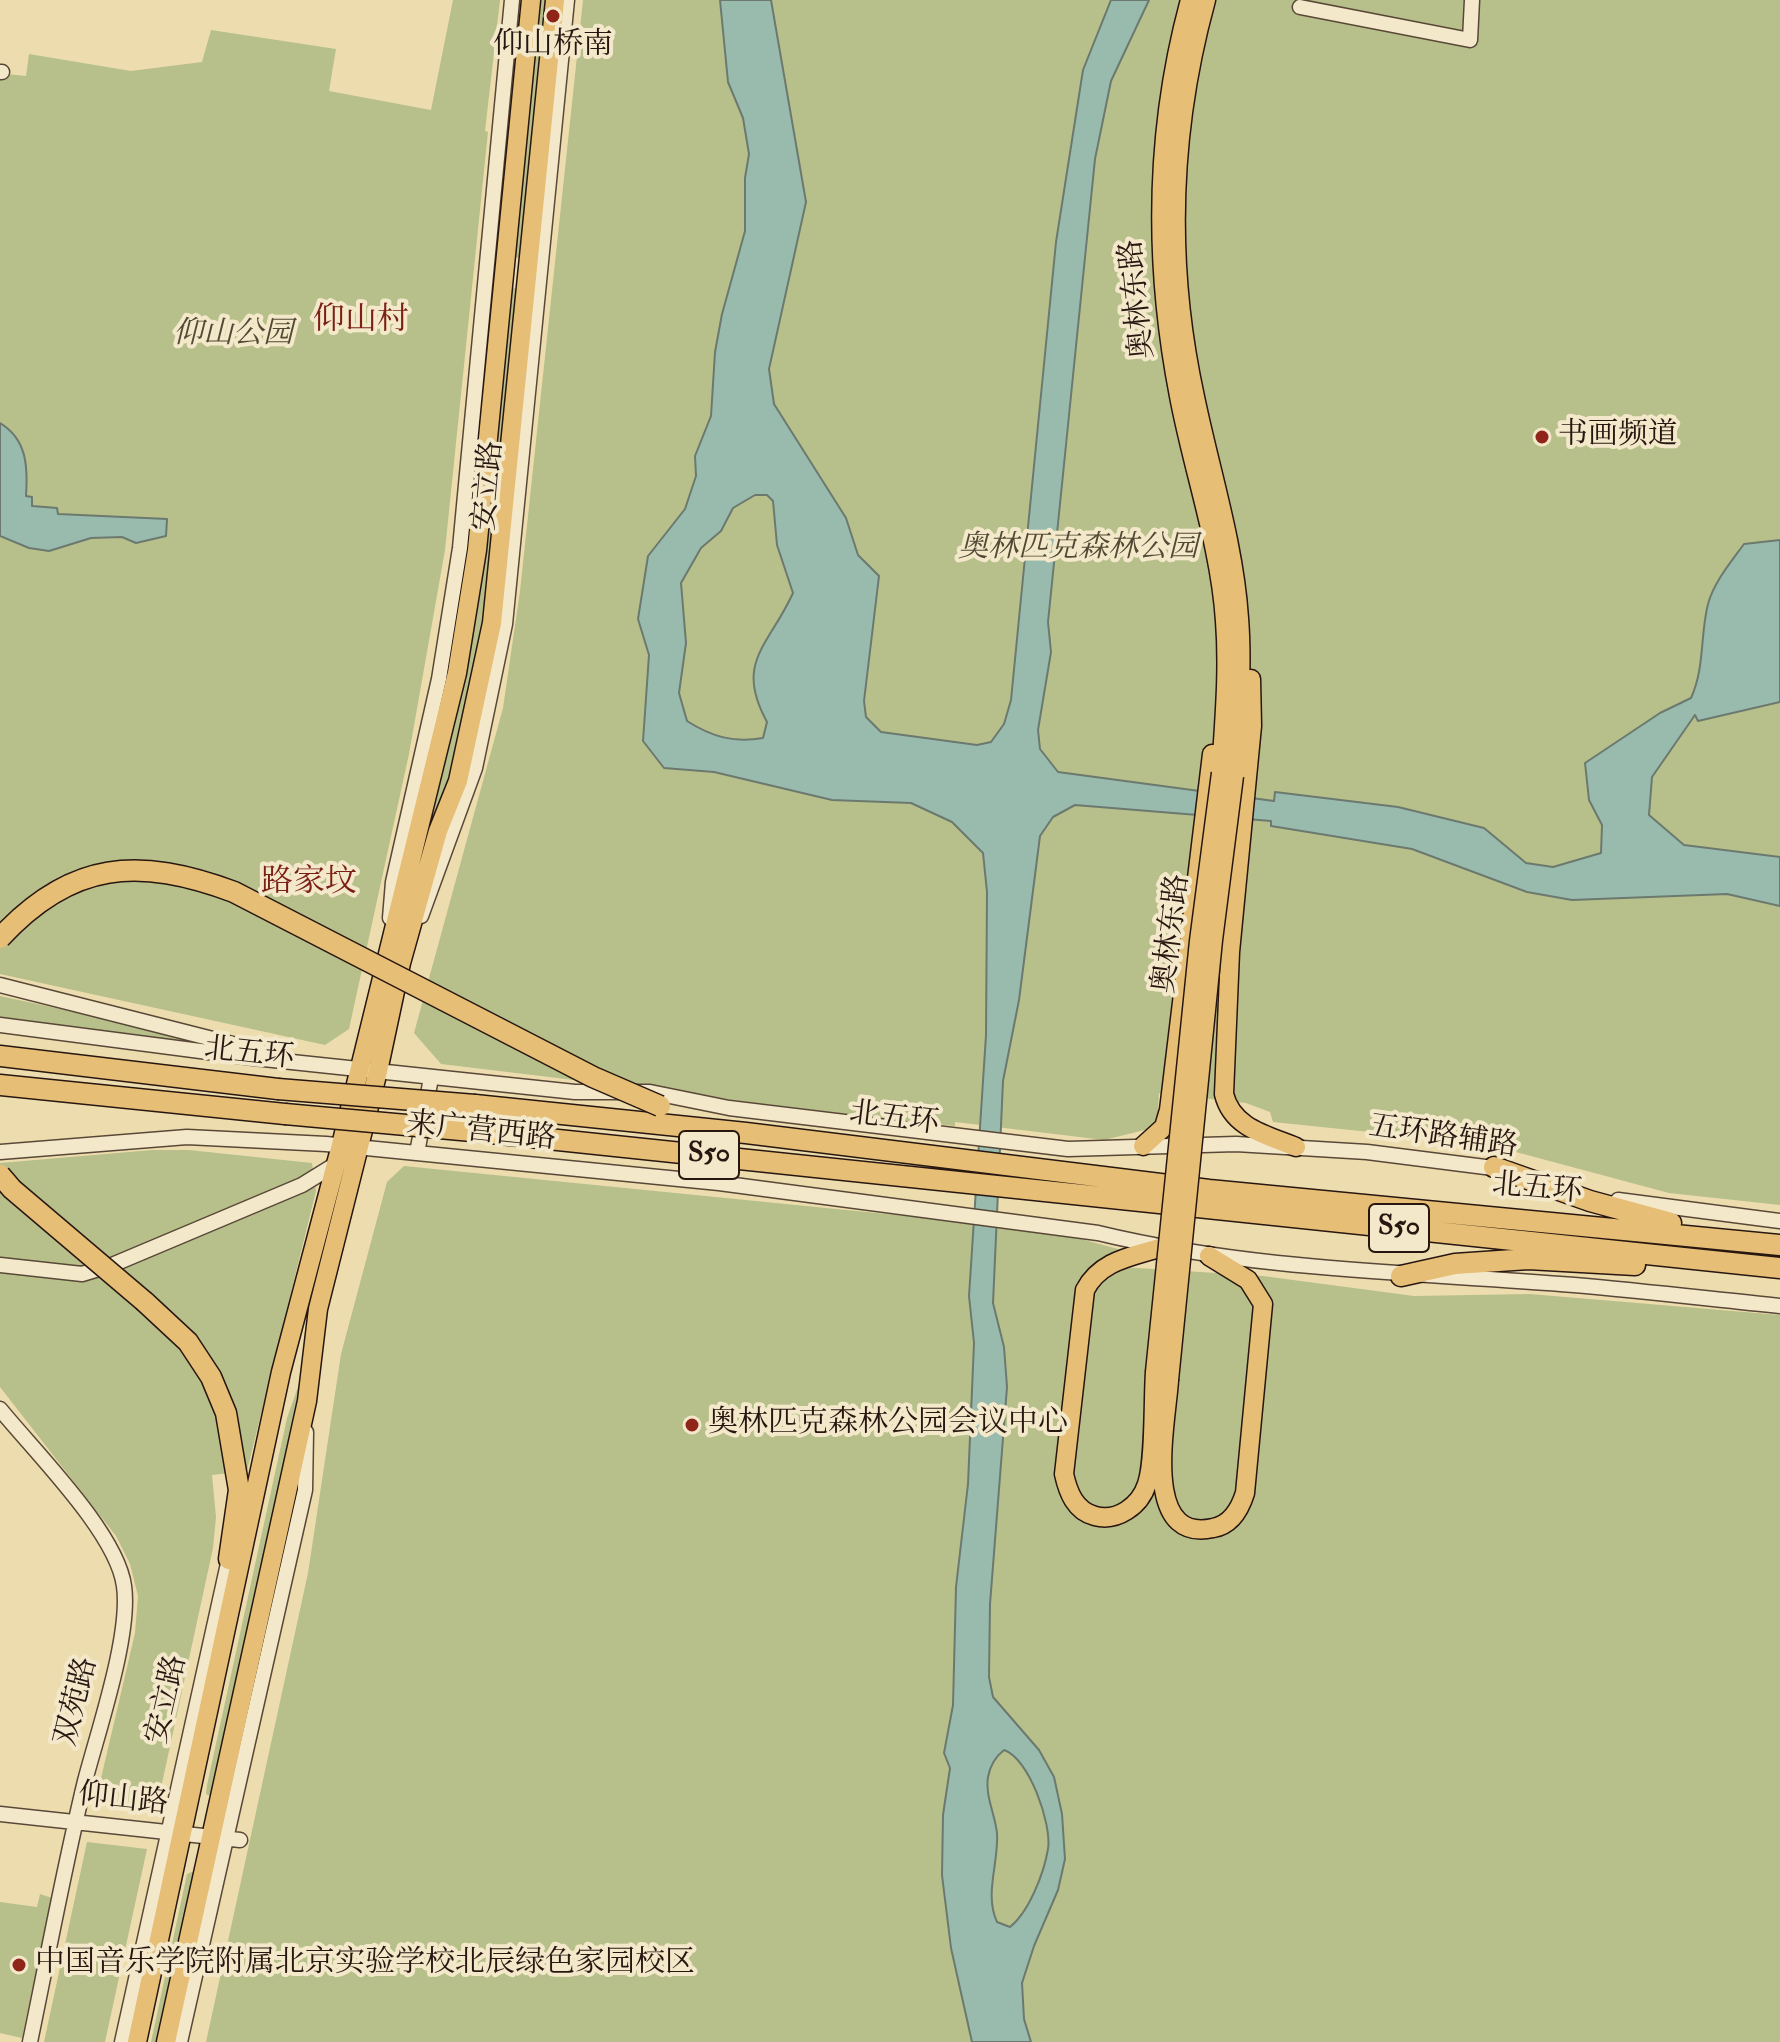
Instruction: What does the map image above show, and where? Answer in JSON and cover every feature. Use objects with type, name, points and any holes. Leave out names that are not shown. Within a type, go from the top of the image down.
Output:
[{"type":"highway","points":[[0,938],[23,913],[75,882],[102,873],[142,869],[185,874],[234,892],[593,1077],[660,1106],[746,1133]]},
{"type":"highway","name":"北五环","points":[[0,1056],[278,1089],[475,1105],[947,1157],[1019,1177],[1780,1269]]},
{"type":"highway","name":"北五环","points":[[0,1085],[946,1179],[1019,1177],[1209,1190],[1780,1245]]},
{"type":"highway","points":[[0,1099],[129,1100]]},
{"type":"highway","points":[[1494,1167],[1590,1201],[1721,1238]]},
{"type":"highway","points":[[0,1175],[12,1189],[188,1342],[211,1377],[226,1413],[239,1490],[229,1559]]},
{"type":"highway","points":[[1401,1276],[1455,1264],[1528,1259],[1780,1269]]},
{"type":"main road","name":"安立路","points":[[137,2042],[175,1833],[281,1372],[369,1070],[457,673],[477,550],[531,0]]},
{"type":"main road","name":"安立路","points":[[394,961],[458,781],[492,623],[555,0]]},
{"type":"main road","name":"奥林东路","points":[[1159,1248],[1114,1262],[1093,1274],[1085,1290],[1064,1474],[1068,1493],[1090,1515],[1106,1519],[1119,1516],[1135,1504],[1147,1484],[1213,940],[1241,679],[1232,619],[1179,397],[1161,274],[1159,204],[1163,134],[1173,62],[1190,0]]},
{"type":"main road","name":"奥林东路","points":[[1206,0],[1188,65],[1178,136],[1174,204],[1177,273],[1194,394],[1233,564],[1232,619]]},
{"type":"main road","points":[[1143,1146],[1164,1127],[1205,818],[1228,778]]},
{"type":"main road","points":[[1228,778],[1243,827],[1230,952],[1224,1083],[1228,1109],[1244,1125],[1296,1147]]},
{"type":"main road","points":[[1172,1068],[1182,1080],[1217,1087],[1224,1083]]},
{"type":"main road","name":"安立路","points":[[166,2042],[225,1838],[307,1401],[318,1309],[346,1152]]},
{"type":"main road","name":"奥林东路","points":[[1162,1376],[1162,1489],[1168,1509],[1190,1526],[1208,1530],[1219,1527],[1233,1517],[1245,1493],[1263,1304],[1248,1280],[1209,1256]]},
{"type":"street","name":"安立路","points":[[394,961],[393,882],[439,679],[460,548],[512,0]]},
{"type":"street","name":"安立路","points":[[394,961],[430,896],[475,768],[505,624],[567,0]]},
{"type":"street","points":[[1300,7],[1336,7],[1470,40],[1472,0]]},
{"type":"street","points":[[0,985],[315,1065]]},
{"type":"street","points":[[0,1025],[315,1065]]},
{"type":"street","name":"五环路辅路","points":[[315,1065],[575,1092],[650,1092],[729,1108],[1068,1149],[1296,1147],[1494,1167],[1622,1201],[1780,1221]]},
{"type":"street","points":[[417,1153],[431,1078]]},
{"type":"street","name":"来广营西路","points":[[0,1152],[187,1137],[346,1152],[417,1153],[719,1183],[1098,1233],[1209,1256],[1401,1276],[1573,1285],[1780,1306]]},
{"type":"street","points":[[0,1265],[82,1274],[112,1265],[302,1185],[346,1152]]},
{"type":"street","name":"安立路","points":[[122,2042],[175,1833],[229,1559],[262,1428],[281,1372]]},
{"type":"street","name":"双苑路","points":[[0,1409],[101,1533],[124,1587],[119,1640],[75,1822],[30,2042]]},
{"type":"street","name":"仰山路","points":[[0,1814],[225,1838]]},
{"type":"street","name":"安立路","points":[[180,2042],[225,1838]]},
{"type":"green space","name":"仰山公园","points":[[453,0],[500,0],[485,131],[488,132],[445,550],[409,754],[349,1029],[325,1045],[0,974],[0,78],[6,79],[6,74],[26,76],[29,54],[131,71],[202,62],[211,30],[336,49],[329,91],[431,110]]},
{"type":"green space","points":[[538,0],[551,0],[522,258],[513,257]]},
{"type":"green space","name":"奥林匹克森林公园","points":[[583,0],[1780,0],[1780,1205],[1669,1193],[1486,1144],[1273,1122],[1270,1112],[1246,1103],[1159,1093],[1157,1127],[1104,1140],[955,1122],[955,1126],[891,1119],[441,1064],[414,1033],[503,708],[520,591]]},
{"type":"green space","points":[[515,288],[519,292],[493,564],[466,723],[423,854],[420,854],[509,290]]},
{"type":"green space","points":[[0,996],[197,1038],[197,1044],[0,1021]]},
{"type":"green space","points":[[152,1150],[189,1150],[312,1163],[316,1191],[247,1471],[212,1475],[216,1517],[213,1548],[156,1811],[95,1804],[135,1633],[138,1596],[130,1564],[116,1536],[0,1387],[0,1163]]},
{"type":"green space","points":[[404,1166],[1047,1230],[1118,1249],[1122,1267],[1263,1276],[1414,1296],[1530,1294],[1780,1315],[1780,2042],[206,2042],[308,1573],[341,1354],[387,1182]]},
{"type":"green space","points":[[310,1353],[212,1797],[206,1794],[207,1785],[287,1418]]},
{"type":"green space","points":[[87,1842],[147,1849],[105,2042],[44,2042]]},
{"type":"green space","points":[[197,1870],[167,2042],[151,2042],[187,1874]]},
{"type":"green space","points":[[40,1894],[52,1898],[22,2038],[0,2033],[0,1902],[37,1907]]},
{"type":"shaded area","points":[[720,0],[771,0],[806,202],[769,369],[774,404],[846,518],[858,555],[879,576],[864,701],[866,717],[881,732],[977,745],[991,742],[1004,724],[1011,700],[1056,242],[1083,70],[1111,0],[1149,0],[1111,81],[1095,159],[1048,622],[1051,652],[1038,730],[1040,749],[1058,772],[1274,801],[1275,792],[1398,807],[1484,828],[1526,863],[1553,867],[1601,853],[1602,825],[1589,800],[1585,763],[1660,713],[1691,698],[1698,675],[1708,604],[1719,580],[1744,544],[1780,540],[1780,702],[1698,721],[1695,715],[1652,777],[1649,815],[1684,845],[1780,857],[1780,906],[1727,894],[1572,900],[1527,892],[1412,849],[1271,826],[1271,821],[1075,805],[1053,817],[1040,836],[1019,1000],[1003,1081],[993,1303],[1004,1347],[1007,1387],[990,1604],[989,1677],[993,1697],[1039,1750],[1054,1777],[1062,1814],[1065,1859],[1058,1890],[1022,1983],[1024,2019],[1031,2042],[972,2042],[951,1948],[942,1875],[943,1815],[950,1768],[944,1753],[953,1705],[956,1587],[968,1484],[974,1343],[969,1296],[986,1035],[987,892],[983,853],[952,822],[911,803],[832,800],[714,772],[664,768],[643,741],[649,655],[638,619],[648,556],[685,509],[696,476],[695,456],[711,416],[715,352],[722,314],[745,231],[745,178],[749,154],[743,118],[728,82]],"holes":[[[755,495],[767,495],[773,501],[777,545],[793,593],[754,669],[758,701],[767,722],[763,738],[733,739],[714,735],[687,721],[679,693],[686,643],[681,583],[701,548],[721,531],[733,508]],[[1004,1750],[1022,1765],[1030,1778],[1042,1809],[1048,1838],[1046,1859],[1035,1891],[1010,1927],[997,1922],[993,1911],[997,1833],[987,1784],[992,1765]]]},
{"type":"shaded area","points":[[0,423],[21,445],[26,464],[26,496],[32,497],[32,506],[57,508],[58,514],[167,519],[166,536],[136,543],[122,537],[91,538],[49,551],[29,548],[0,536]]},
{"type":"place","name":"仰山桥南","points":[[553,16]]},
{"type":"place","name":"书画频道","points":[[1542,437]]},
{"type":"place","name":"奥林匹克森林公园会议中心","points":[[692,1425]]},
{"type":"place","name":"中国音乐学院附属北京实验学校北辰绿色家园校区","points":[[19,1965]]},
{"type":"district","name":"仰山村","points":[[361,322]]},
{"type":"district","name":"路家坟","points":[[309,884]]}]
